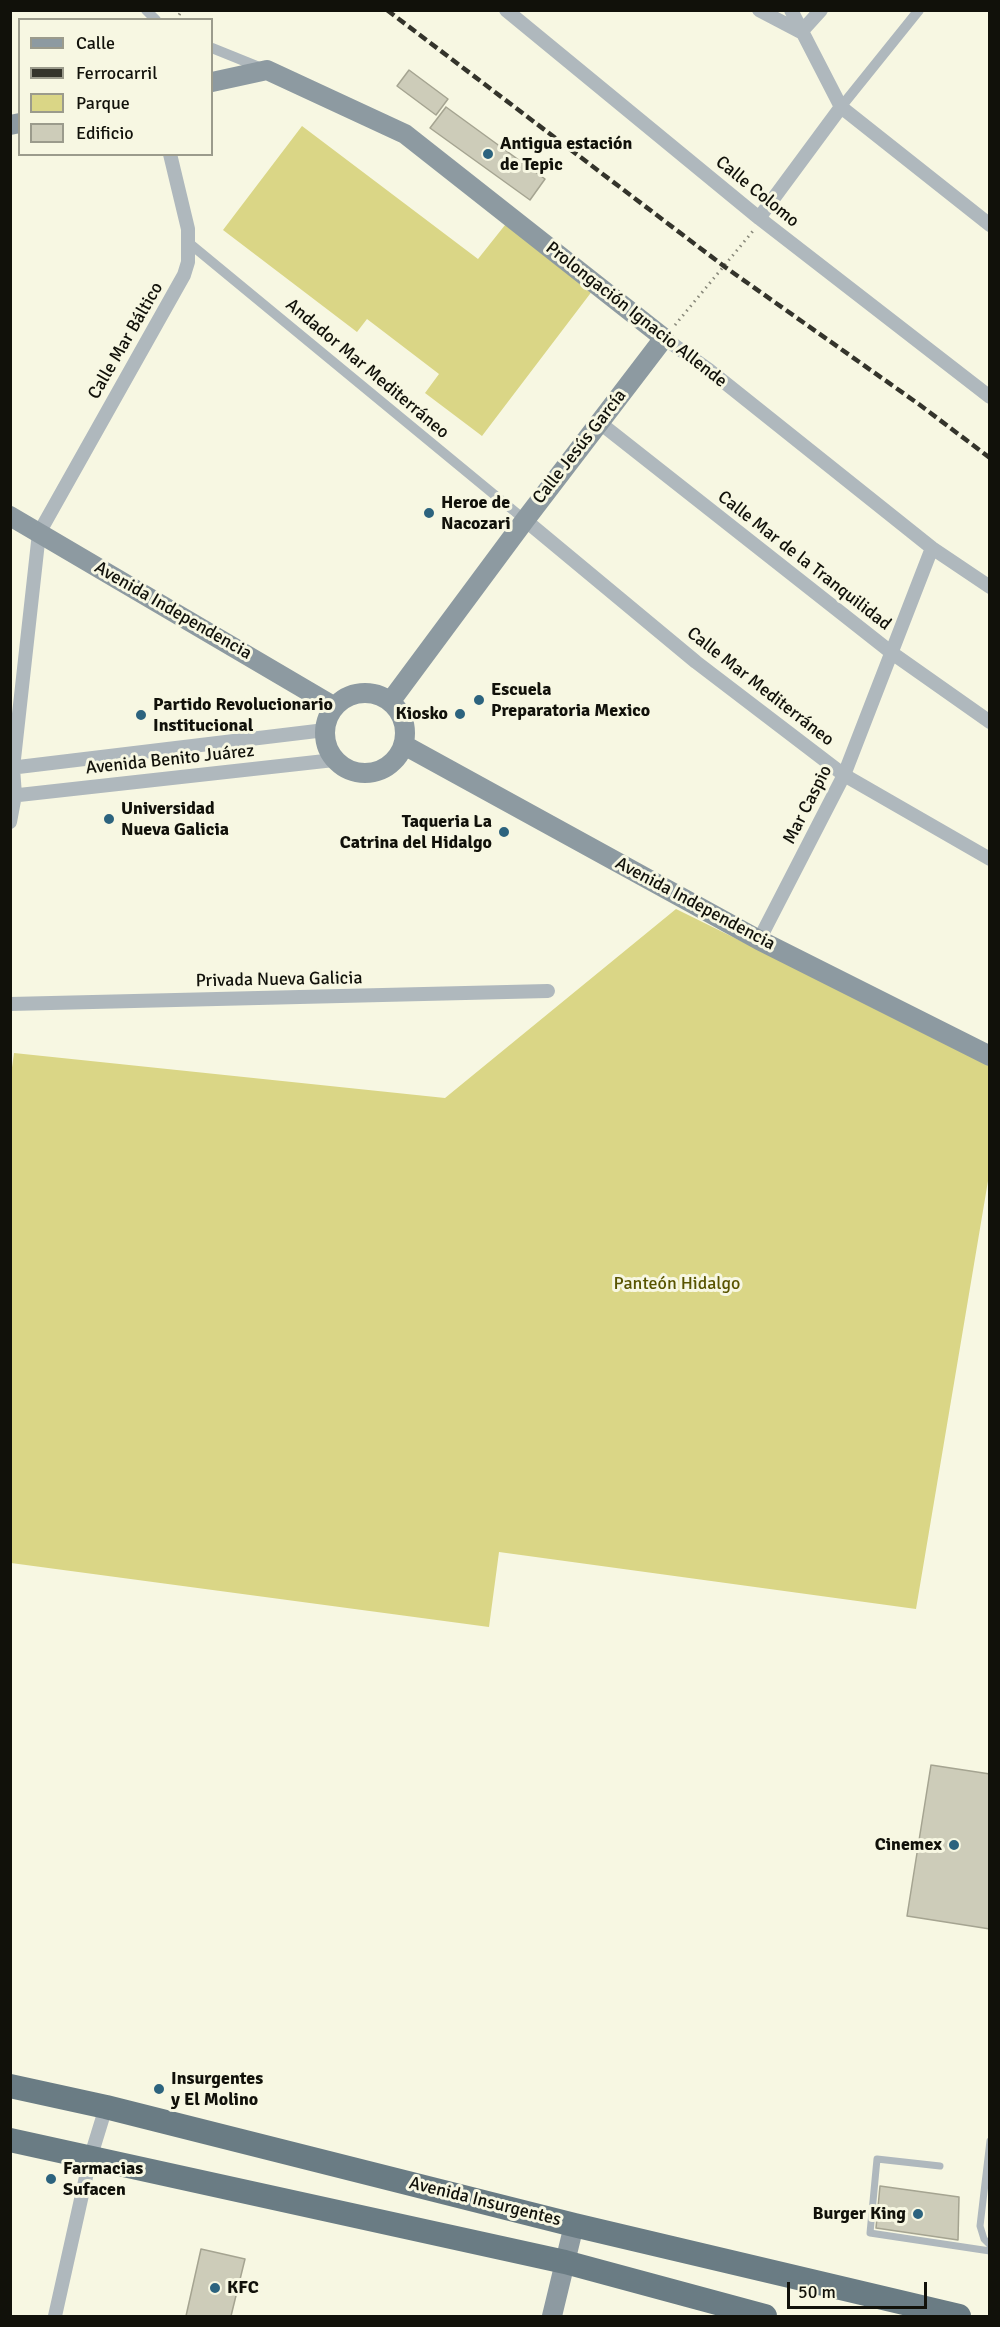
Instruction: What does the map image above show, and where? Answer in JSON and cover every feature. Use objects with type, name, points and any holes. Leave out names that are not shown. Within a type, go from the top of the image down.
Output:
[{"type":"highway","name":"Avenida Insurgentes","points":[[10,2086],[106,2107],[574,2225],[959,2316]]},
{"type":"highway","points":[[10,2140],[565,2262],[765,2316]]},
{"type":"main road","points":[[213,82],[267,70]]},
{"type":"main road","name":"Prolongación Ignacio Allende","points":[[267,70],[405,134],[664,338]]},
{"type":"main road","name":"Calle Jesús García","points":[[390,702],[664,338]]},
{"type":"main road","name":"Avenida Independencia","points":[[10,516],[335,707]]},
{"type":"main road","points":[[368,693],[390,702],[404,721],[406,734],[404,746],[394,761],[379,771],[367,774],[344,768],[334,760],[328,749],[325,730],[329,716],[335,707],[344,699],[356,694],[368,693]]},
{"type":"main road","name":"Avenida Independencia","points":[[404,746],[759,940],[990,1056]]},
{"type":"main road","points":[[552,2316],[574,2225]]},
{"type":"street","name":"Calle Colomo","points":[[506,10],[759,218],[990,397]]},
{"type":"street","points":[[759,10],[801,32]]},
{"type":"street","points":[[791,10],[841,107],[990,225]]},
{"type":"street","points":[[801,32],[821,10]]},
{"type":"street","points":[[759,218],[841,107],[919,10]]},
{"type":"street","points":[[213,48],[267,70]]},
{"type":"street","name":"Calle Mar Báltico","points":[[39,532],[184,276],[188,262],[189,243],[186,216],[171,156]]},
{"type":"street","name":"Andador Mar Mediterráneo","points":[[189,243],[525,520]]},
{"type":"street","name":"Prolongación Ignacio Allende","points":[[664,338],[709,370],[932,548],[990,587]]},
{"type":"street","name":"Calle Mar de la Tranquilidad","points":[[600,423],[892,653],[990,722]]},
{"type":"street","name":"Calle Mar Mediterráneo","points":[[525,520],[696,662],[844,775],[990,859]]},
{"type":"street","points":[[10,822],[13,796],[12,768],[39,532]]},
{"type":"street","name":"Mar Caspio","points":[[759,940],[844,775],[932,548]]},
{"type":"street","name":"Avenida Benito Juárez","points":[[12,768],[325,730]]},
{"type":"street","name":"Avenida Benito Juárez","points":[[13,796],[334,760]]},
{"type":"street","name":"Privada Nueva Galicia","points":[[10,1004],[548,992]]},
{"type":"street","points":[[55,2316],[90,2159],[106,2107]]},
{"type":"lane","points":[[990,2141],[980,2226],[984,2239],[990,2245]]},
{"type":"lane","points":[[940,2166],[877,2159],[870,2233],[990,2251]]},
{"type":"path","points":[[664,338],[749,237],[759,218]]},
{"type":"green space","points":[[302,126],[478,259],[509,220],[596,286],[482,436],[425,393],[439,374],[367,319],[357,332],[223,230]]},
{"type":"green space","name":"Panteón Hidalgo","points":[[676,909],[989,1063],[989,1175],[916,1609],[499,1552],[489,1627],[11,1563],[10,1082],[14,1053],[445,1098]]},
{"type":"building","points":[[409,70],[448,99],[436,115],[397,86]]},
{"type":"building","name":"Antigua estación de Tepic","points":[[446,107],[545,179],[530,200],[430,128]]},
{"type":"building","name":"Cinemex","points":[[931,1765],[990,1774],[990,1929],[907,1916]]},
{"type":"building","name":"Burger King","points":[[880,2186],[959,2197],[958,2240],[876,2228]]},
{"type":"building","name":"KFC","points":[[201,2249],[245,2259],[231,2316],[186,2316]]},
{"type":"railway","points":[[387,10],[725,267],[920,405],[990,458]]},
{"type":"place","name":"Antigua estación de Tepic","points":[[488,154]]},
{"type":"place","name":"Heroe de Nacozari","points":[[429,513]]},
{"type":"place","name":"Escuela Preparatoria Mexico","points":[[479,700]]},
{"type":"place","name":"Kiosko","points":[[460,714]]},
{"type":"place","name":"Partido Revolucionario Institucional","points":[[141,715]]},
{"type":"place","name":"Universidad Nueva Galicia","points":[[109,819]]},
{"type":"place","name":"Taqueria La Catrina del Hidalgo","points":[[504,832]]},
{"type":"place","name":"Cinemex","points":[[954,1845]]},
{"type":"place","name":"Insurgentes y El Molino","points":[[159,2089]]},
{"type":"place","name":"Farmacias Sufacen","points":[[51,2179]]},
{"type":"place","name":"Burger King","points":[[918,2214]]},
{"type":"place","name":"KFC","points":[[215,2288]]}]
